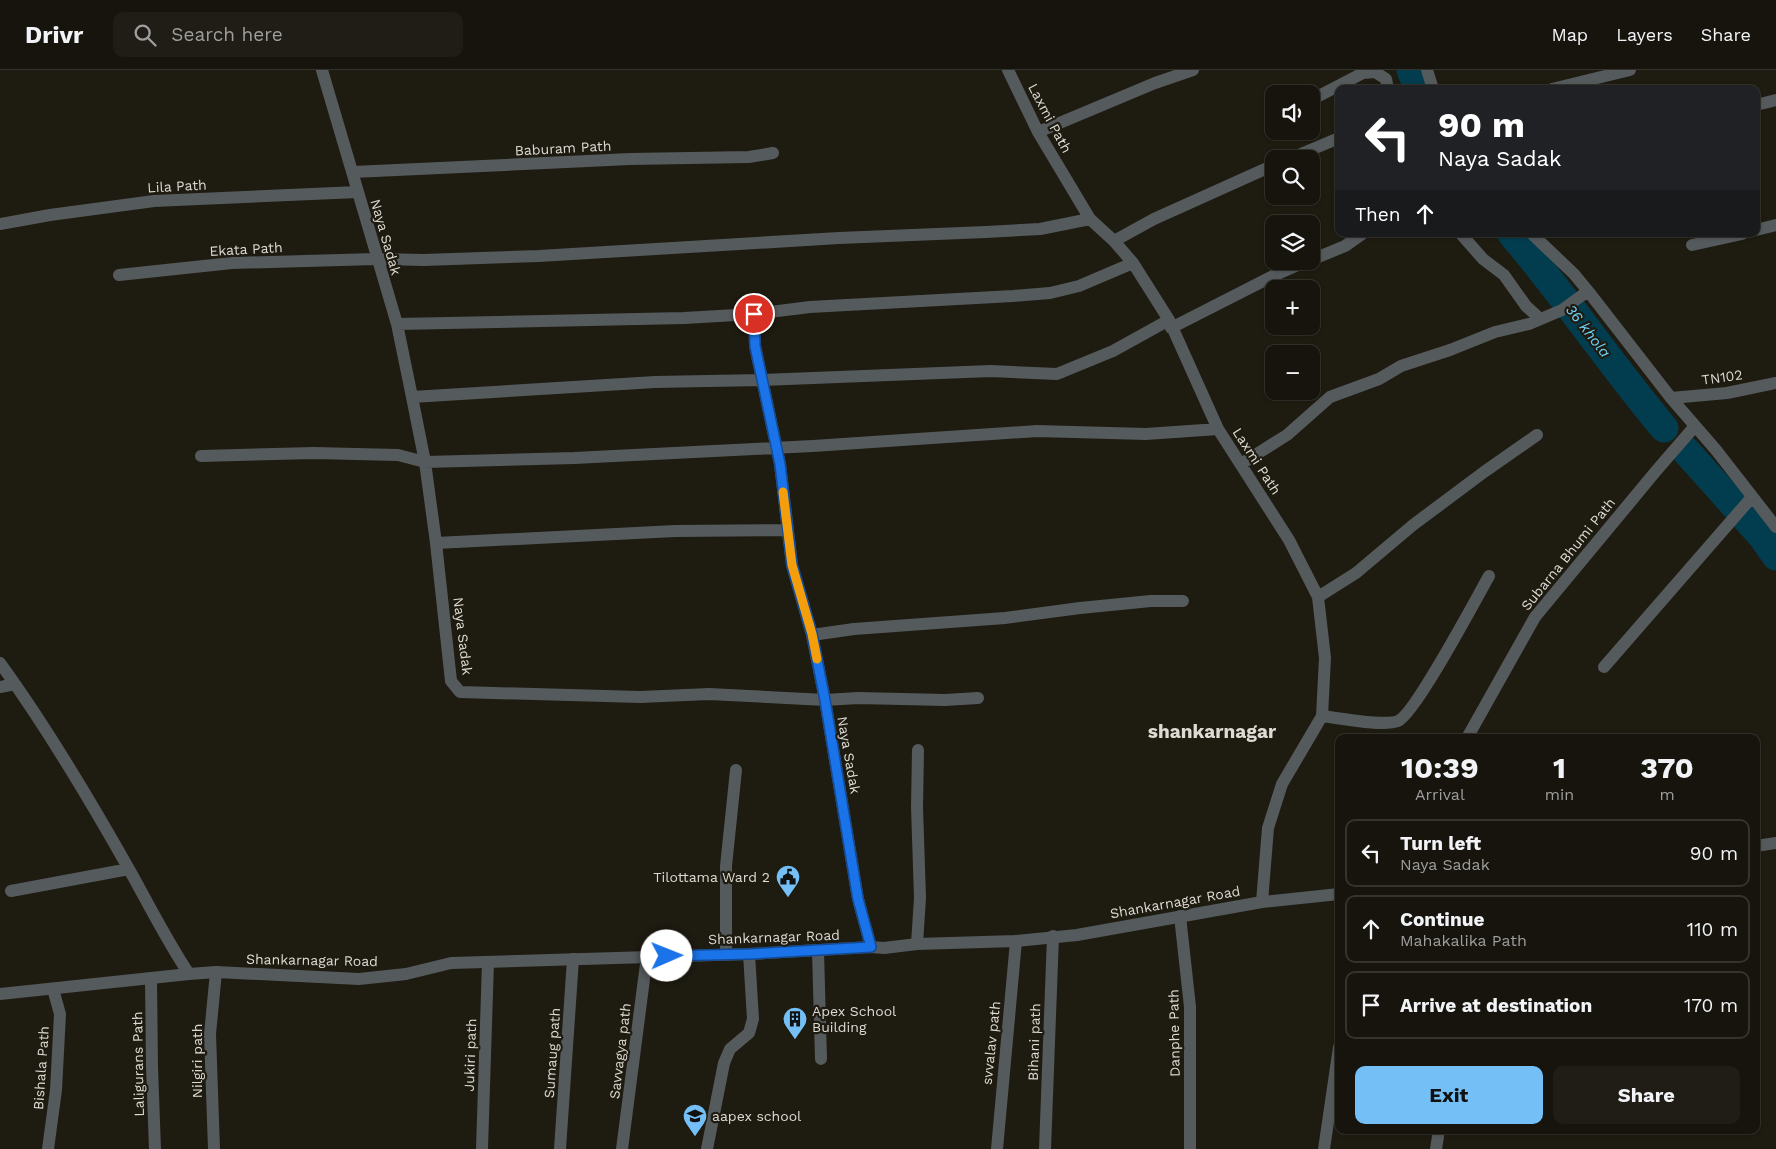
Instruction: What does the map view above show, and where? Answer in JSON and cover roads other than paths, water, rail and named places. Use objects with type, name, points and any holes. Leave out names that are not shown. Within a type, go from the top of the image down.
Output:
[{"type":"street","name":"Naya Sadak","points":[[322,70],[396,324],[412,396],[425,462],[452,681],[460,692],[640,697],[709,694],[825,700],[858,899],[871,947]]},
{"type":"street","name":"Laxmi Path","points":[[1008,70],[1038,132],[1090,219],[1114,241],[1133,263],[1170,324],[1218,429],[1289,540],[1318,597],[1325,658],[1322,716],[1282,784],[1268,828],[1262,902]]},
{"type":"street","points":[[1038,132],[1155,83],[1193,70]]},
{"type":"street","points":[[1427,70],[1432,85]]},
{"type":"street","points":[[1568,85],[1630,70]]},
{"type":"street","points":[[1341,85],[1363,74],[1375,72],[1386,79],[1387,85]]},
{"type":"street","points":[[1320,96],[1335,88]]},
{"type":"street","points":[[1760,104],[1776,100]]},
{"type":"street","points":[[1310,150],[1335,140]]},
{"type":"street","name":"Baburam Path","points":[[353,172],[630,159],[749,157],[773,152]]},
{"type":"street","points":[[1114,241],[1154,219],[1265,169]]},
{"type":"street","name":"Lila Path","points":[[0,224],[50,215],[154,201],[358,192]]},
{"type":"street","name":"Ekata Path","points":[[119,276],[232,263],[539,256],[820,239],[1040,229],[1090,219]]},
{"type":"street","points":[[1760,229],[1776,225]]},
{"type":"street","points":[[1320,256],[1345,246],[1358,237]]},
{"type":"street","points":[[1464,237],[1482,259],[1504,275],[1526,306],[1540,319]]},
{"type":"street","points":[[1535,237],[1574,274],[1671,398],[1716,450],[1776,527]]},
{"type":"street","points":[[1692,244],[1727,237]]},
{"type":"street","points":[[396,324],[684,318],[754,314],[810,307],[976,299],[1050,292],[1079,286],[1133,263]]},
{"type":"street","points":[[412,396],[655,382],[762,380],[991,371],[1057,374],[1113,351],[1286,270]]},
{"type":"street","points":[[1241,464],[1287,435],[1330,397],[1379,379],[1401,366],[1450,350],[1495,332],[1529,324],[1562,310],[1588,291]]},
{"type":"street","points":[[754,314],[755,346],[780,464],[792,565],[812,634],[825,700],[858,698],[945,700],[978,698]]},
{"type":"street","name":"TN102","points":[[1671,398],[1727,392],[1776,383]]},
{"type":"street","name":"Subarna Bhumi Path","points":[[1469,734],[1535,617],[1656,470],[1695,426]]},
{"type":"street","points":[[200,456],[314,453],[398,456],[425,462],[574,458],[776,448],[1037,431],[1146,434],[1218,429]]},
{"type":"street","points":[[1318,597],[1356,573],[1413,525],[1536,435]]},
{"type":"street","points":[[1604,666],[1752,497]]},
{"type":"street","points":[[436,543],[675,531],[787,530]]},
{"type":"street","points":[[1322,716],[1389,723],[1400,720],[1409,710],[1442,660],[1489,576]]},
{"type":"street","points":[[812,634],[854,629],[1005,618],[1080,608],[1183,600]]},
{"type":"street","points":[[0,663],[72,774],[189,974]]},
{"type":"street","points":[[0,686],[15,684]]},
{"type":"street","points":[[917,944],[920,898],[918,750]]},
{"type":"street","points":[[726,954],[726,866],[736,770]]},
{"type":"street","points":[[1760,845],[1776,843]]},
{"type":"street","points":[[11,891],[129,869]]},
{"type":"street","name":"Shankarnagar Road","points":[[0,994],[216,972],[359,978],[406,974],[451,963],[749,954],[871,947],[884,948],[917,944],[1016,941],[1078,935],[1262,902],[1335,894]]},
{"type":"street","name":"Danphe Path","points":[[1180,916],[1190,1007],[1190,1149]]},
{"type":"street","name":"Bihani path","points":[[1045,1149],[1053,936]]},
{"type":"street","name":"svvalav path","points":[[997,1149],[1016,941]]},
{"type":"street","points":[[818,951],[821,1059]]},
{"type":"street","points":[[707,1149],[724,1063],[730,1049],[749,1033],[753,1019],[749,954]]},
{"type":"street","name":"Savvagya path","points":[[622,1149],[647,956]]},
{"type":"street","name":"Sumaug path","points":[[560,1149],[573,959]]},
{"type":"street","name":"Jukiri path","points":[[482,1149],[488,962]]},
{"type":"street","name":"Nilgiri path","points":[[214,1149],[210,1034],[216,972]]},
{"type":"street","name":"Laligurans Path","points":[[151,978],[155,1149]]},
{"type":"street","name":"Bishala Path","points":[[48,1149],[56,1090],[60,1014],[53,989]]},
{"type":"street","points":[[1324,1149],[1335,1074]]},
{"type":"street","points":[[1436,1149],[1438,1134]]},
{"type":"waterway","name":"36 khola","points":[[1411,70],[1417,85]]},
{"type":"waterway","name":"36 khola","points":[[1514,237],[1664,428]]},
{"type":"waterway","name":"36 khola","points":[[1686,451],[1762,536],[1776,556]]},
{"type":"place","name":"Tilottama Ward 2","points":[[788,898]]},
{"type":"place","name":"Apex School Building","points":[[795,1040]]},
{"type":"place","name":"aapex school","points":[[695,1137]]},
{"type":"district","name":"shankarnagar","points":[[1212,731]]}]
